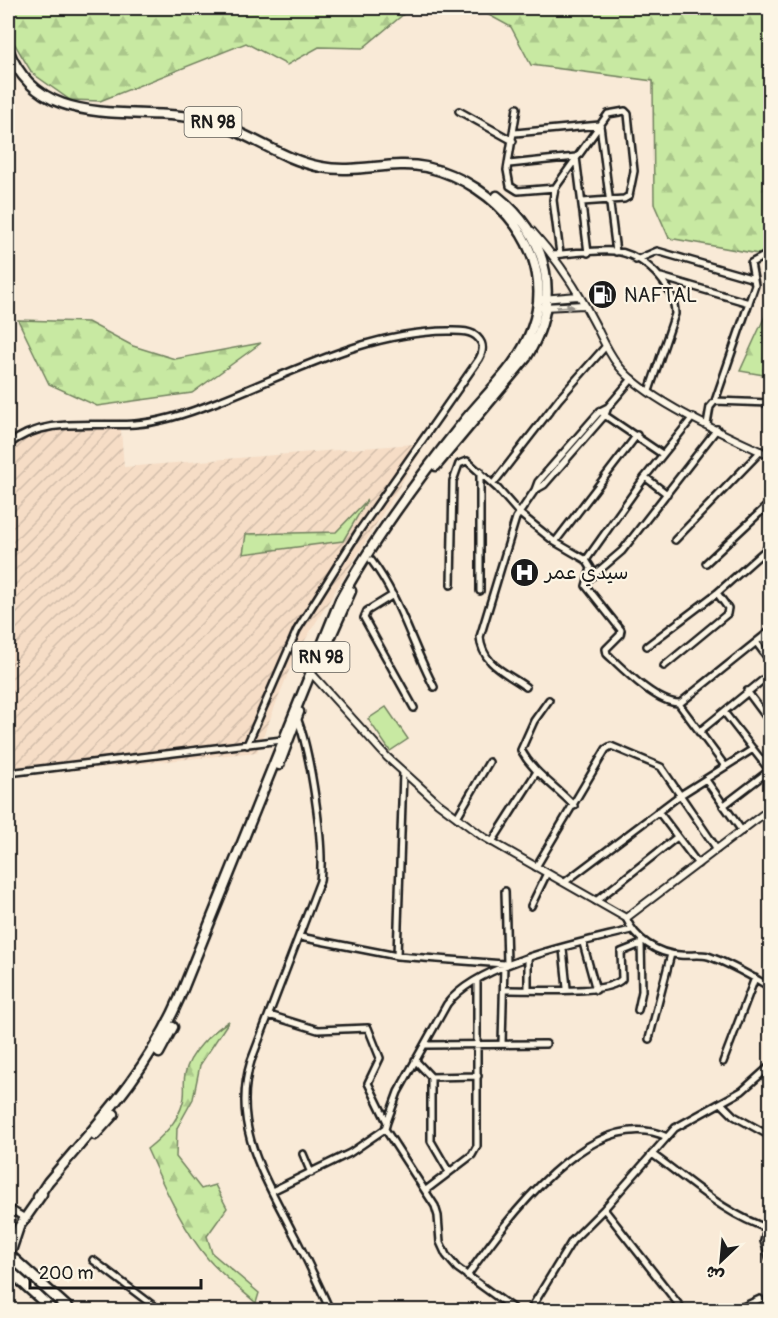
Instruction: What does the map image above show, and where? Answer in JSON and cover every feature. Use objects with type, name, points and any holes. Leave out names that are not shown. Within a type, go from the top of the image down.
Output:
[{"type":"highway","points":[[8,1254],[70,1311]]},
{"type":"highway","points":[[8,1269],[53,1311]]},
{"type":"main road","name":"RN 98","points":[[8,49],[12,60],[30,82],[52,98],[75,108],[108,114],[197,118],[224,126],[289,157],[320,167],[351,170],[415,166],[451,172],[489,190],[521,220],[542,258],[548,281],[541,328],[526,358],[438,464],[371,560],[345,604],[313,675],[184,1002],[165,1043],[124,1102],[38,1197]]},
{"type":"main road","name":"RN 98","points":[[8,1260],[25,1218],[48,1182],[129,1087],[159,1041],[179,999],[329,624],[353,578],[438,455],[519,355],[543,303],[534,261],[510,217],[480,190],[434,170]]},
{"type":"street","points":[[518,108],[508,180],[513,189],[555,188]]},
{"type":"street","points":[[556,254],[553,200],[555,188],[600,125],[613,111],[624,110],[628,114],[634,177],[627,197],[582,202]]},
{"type":"street","points":[[459,111],[513,141]]},
{"type":"street","points":[[515,133],[600,125]]},
{"type":"street","points":[[600,125],[616,252]]},
{"type":"street","points":[[509,164],[576,157]]},
{"type":"street","points":[[576,157],[588,253]]},
{"type":"street","points":[[521,220],[556,254],[604,347],[632,379],[693,417],[771,456]]},
{"type":"street","points":[[636,260],[657,251],[754,279]]},
{"type":"street","points":[[556,254],[616,252],[653,269],[661,277],[673,302],[675,314],[649,391]]},
{"type":"street","points":[[707,424],[710,407],[715,401],[755,285],[751,263],[771,252]]},
{"type":"street","points":[[661,277],[749,303]]},
{"type":"street","points":[[543,303],[578,296]]},
{"type":"street","points":[[543,303],[584,305]]},
{"type":"street","points":[[8,445],[28,432],[53,425],[134,424],[176,417],[337,353],[380,341],[446,331],[470,333],[479,339],[482,349],[479,359],[359,531],[297,630],[247,745]]},
{"type":"street","points":[[493,484],[559,399],[604,347]]},
{"type":"street","points":[[526,687],[499,671],[482,649],[480,637],[519,513],[538,482],[632,379]]},
{"type":"street","points":[[715,401],[771,403]]},
{"type":"street","points":[[602,413],[662,454]]},
{"type":"street","points":[[586,560],[662,454],[693,417]]},
{"type":"street","points":[[587,580],[622,551],[717,429]]},
{"type":"street","points":[[555,542],[637,435]]},
{"type":"street","points":[[675,540],[761,451]]},
{"type":"street","points":[[452,585],[454,475],[456,467],[463,461],[480,471],[519,513],[555,542],[586,560],[591,568],[586,586],[621,630],[620,635],[606,649],[607,654],[641,685],[668,702],[680,703],[771,631]]},
{"type":"street","points":[[480,471],[480,591]]},
{"type":"street","points":[[645,477],[667,494]]},
{"type":"street","points":[[706,563],[771,503]]},
{"type":"street","points":[[646,646],[717,593],[771,546]]},
{"type":"street","points":[[371,560],[393,595],[418,656],[434,687]]},
{"type":"street","points":[[664,666],[727,614],[728,608],[717,593]]},
{"type":"street","points":[[393,595],[367,611],[364,618],[414,708]]},
{"type":"street","points":[[759,640],[771,650]]},
{"type":"street","points":[[759,640],[771,661]]},
{"type":"street","points":[[699,732],[747,691],[771,674]]},
{"type":"street","points":[[313,675],[403,772],[457,817],[492,842],[626,918]]},
{"type":"street","points":[[309,686],[322,685]]},
{"type":"street","points":[[747,691],[771,722]]},
{"type":"street","points":[[549,700],[521,747],[536,772],[560,790],[574,806]]},
{"type":"street","points":[[680,703],[680,708],[726,766]]},
{"type":"street","points":[[723,806],[770,770],[724,712]]},
{"type":"street","points":[[297,717],[308,750],[322,866],[319,888],[248,1071],[244,1103],[250,1145],[330,1311]]},
{"type":"street","points":[[8,773],[282,740]]},
{"type":"street","points":[[536,867],[606,749],[611,746],[657,764],[717,849]]},
{"type":"street","points":[[565,882],[679,796],[753,749]]},
{"type":"street","points":[[457,817],[489,762]]},
{"type":"street","points":[[397,956],[403,772]]},
{"type":"street","points":[[492,842],[536,772]]},
{"type":"street","points":[[706,780],[742,831]]},
{"type":"street","points":[[626,918],[771,809]]},
{"type":"street","points":[[658,811],[698,864]]},
{"type":"street","points":[[596,901],[677,837]]},
{"type":"street","points":[[531,906],[547,873]]},
{"type":"street","points":[[502,1044],[505,891]]},
{"type":"street","points":[[626,918],[628,929],[641,942],[671,954],[708,956],[771,987]]},
{"type":"street","points":[[272,1191],[350,1153],[385,1129],[398,1092],[451,998],[505,964],[628,929]]},
{"type":"street","points":[[300,936],[397,956],[505,964]]},
{"type":"street","points":[[504,990],[567,988],[596,990],[621,981],[621,952],[641,942]]},
{"type":"street","points":[[638,1010],[642,991],[641,942]]},
{"type":"street","points":[[584,943],[596,990]]},
{"type":"street","points":[[563,949],[567,988]]},
{"type":"street","points":[[649,1039],[671,954]]},
{"type":"street","points":[[528,958],[528,989]]},
{"type":"street","points":[[723,1062],[755,978]]},
{"type":"street","points":[[426,1190],[472,1155],[477,1146],[477,981]]},
{"type":"street","points":[[269,1015],[318,1030],[368,1028],[380,1058],[368,1083],[387,1122]]},
{"type":"street","points":[[426,1045],[546,1044]]},
{"type":"street","points":[[415,1060],[431,1077],[431,1141],[449,1172]]},
{"type":"street","points":[[532,1310],[565,1250],[667,1137],[681,1124],[722,1104],[742,1091],[771,1066]]},
{"type":"street","points":[[431,1077],[478,1076]]},
{"type":"street","points":[[722,1104],[729,1113],[771,1136]]},
{"type":"street","points":[[385,1129],[426,1190],[438,1216],[442,1248],[453,1264],[515,1311]]},
{"type":"street","points":[[467,1276],[507,1221],[554,1171],[570,1159],[608,1137],[636,1130],[649,1130],[667,1137]]},
{"type":"street","points":[[303,1154],[311,1173]]},
{"type":"street","points":[[652,1154],[727,1210],[749,1222],[769,1228]]},
{"type":"street","points":[[8,1208],[25,1218]]},
{"type":"street","points":[[604,1209],[683,1311]]},
{"type":"street","points":[[771,1214],[764,1241],[771,1260]]},
{"type":"street","points":[[93,1260],[159,1311]]},
{"type":"street","points":[[740,1310],[760,1299]]},
{"type":"shaded area","points":[[120,419],[124,467],[426,443],[294,658],[257,752],[8,777],[8,440],[15,434],[55,421]]},
{"type":"green space","points":[[11,8],[411,8],[363,48],[319,47],[287,65],[246,43],[100,101],[70,100],[32,73],[8,33]]},
{"type":"green space","points":[[476,8],[770,8],[770,278],[758,254],[669,238],[654,204],[653,81],[531,65],[511,27]]},
{"type":"green space","points":[[770,305],[770,376],[740,371]]},
{"type":"green space","points":[[18,320],[88,322],[133,346],[175,359],[261,343],[192,393],[97,406],[49,384]]},
{"type":"green space","points":[[367,500],[343,541],[243,554],[246,534],[336,532]]},
{"type":"green space","points":[[386,707],[408,739],[390,751],[368,719]]},
{"type":"green space","points":[[229,1021],[200,1065],[193,1099],[177,1128],[176,1157],[201,1189],[215,1185],[227,1208],[207,1236],[212,1253],[259,1293],[256,1303],[219,1271],[198,1246],[174,1206],[147,1149],[164,1134],[181,1109],[184,1099],[185,1074],[191,1058],[209,1037]]},
{"type":"place","name":"NAFTAL","points":[[603,295]]},
{"type":"place","name":"سيدي عمر","points":[[524,572]]}]
